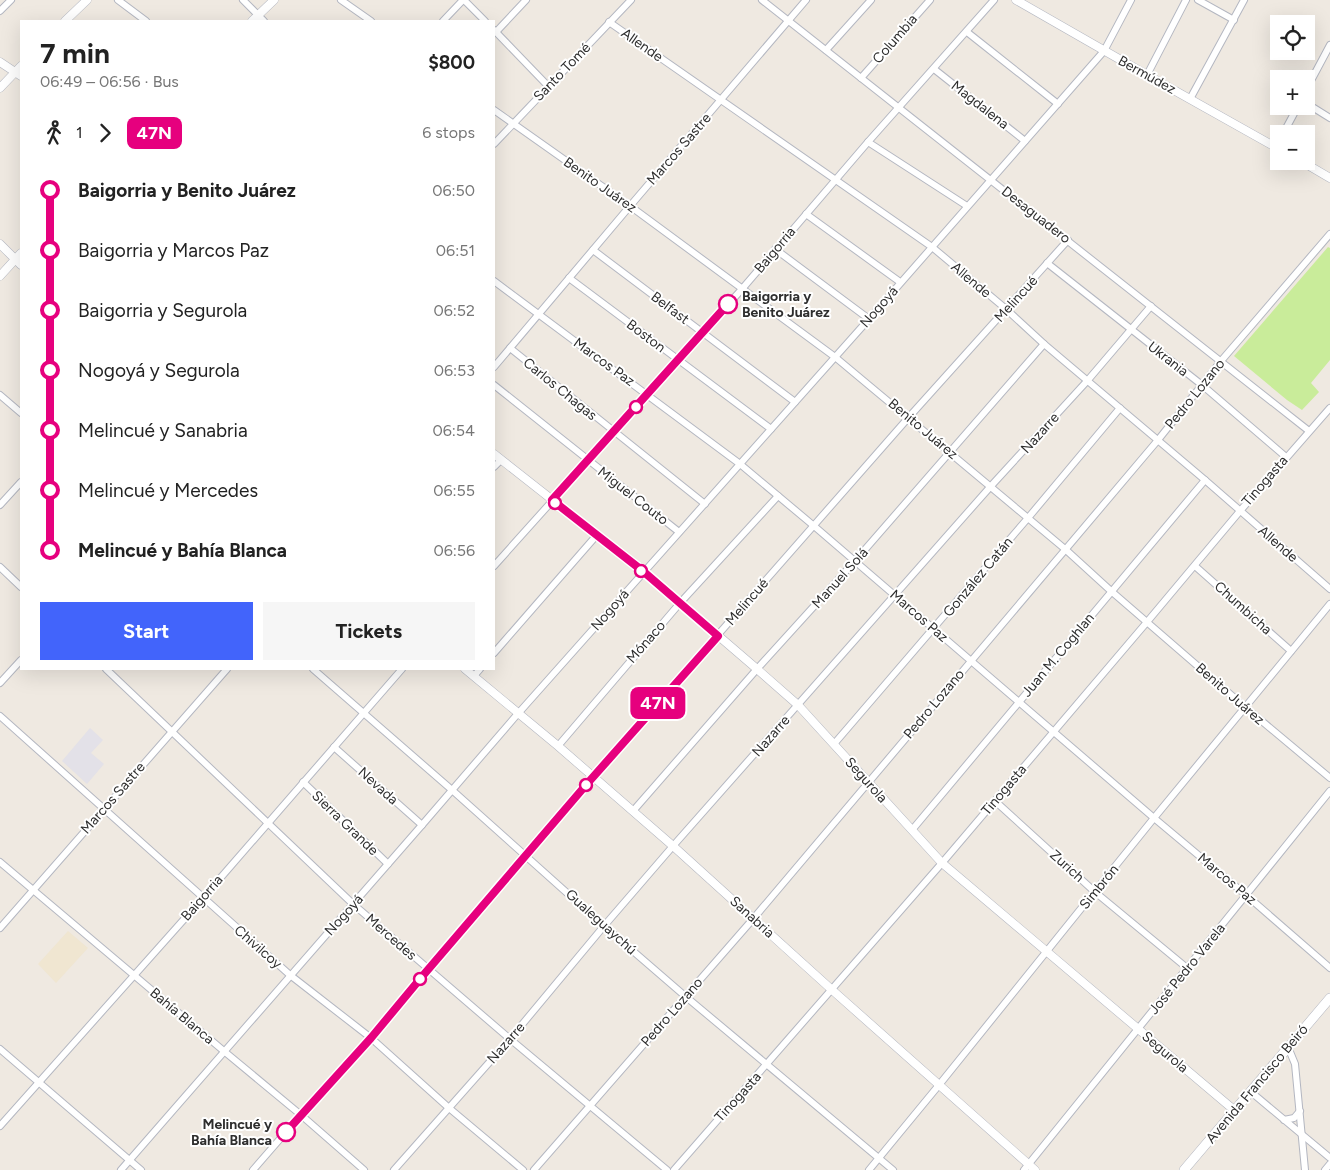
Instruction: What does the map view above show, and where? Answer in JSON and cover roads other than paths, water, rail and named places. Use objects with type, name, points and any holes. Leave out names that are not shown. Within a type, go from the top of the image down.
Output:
[{"type":"main road","name":"Avenida Francisco Beiró","points":[[1184,1170],[1330,998]]},
{"type":"street","points":[[0,11],[11,0]]},
{"type":"street","points":[[66,20],[87,0]]},
{"type":"street","points":[[118,0],[145,20]]},
{"type":"street","points":[[242,0],[258,19],[274,0]]},
{"type":"street","points":[[341,0],[370,20]]},
{"type":"street","points":[[444,20],[463,0],[484,20]]},
{"type":"street","points":[[526,0],[495,31],[548,86]]},
{"type":"street","name":"Santo Tomé","points":[[495,143],[630,0]]},
{"type":"street","name":"Desaguadero","points":[[762,0],[1310,431]]},
{"type":"street","name":"Marcos Sastre","points":[[495,367],[806,0]]},
{"type":"street","points":[[826,50],[871,0]]},
{"type":"street","name":"Columbia","points":[[861,78],[930,0]]},
{"type":"street","name":"Baigorria","points":[[495,565],[742,289],[868,142],[994,0]]},
{"type":"street","name":"Bermúdez","points":[[1016,0],[1146,75],[1270,142]]},
{"type":"street","name":"Nogoyá","points":[[121,1170],[518,714],[836,357],[1104,51],[1130,0]]},
{"type":"street","points":[[1146,75],[1186,0]]},
{"type":"street","points":[[1198,0],[1234,20]]},
{"type":"street","points":[[1190,99],[1244,0]]},
{"type":"street","name":"Allende","points":[[610,22],[932,247],[1330,589]]},
{"type":"street","points":[[967,32],[1058,104]]},
{"type":"street","points":[[1315,73],[1330,45]]},
{"type":"street","points":[[0,62],[19,72],[0,88]]},
{"type":"street","name":"Magdalena","points":[[934,69],[1025,141]]},
{"type":"street","points":[[1315,109],[1330,118]]},
{"type":"street","name":"Benito Juárez","points":[[495,111],[630,206],[836,357],[1065,549],[1245,707],[1330,778]]},
{"type":"street","points":[[868,142],[967,206]]},
{"type":"street","points":[[1315,169],[1330,178]]},
{"type":"street","points":[[806,214],[900,282]]},
{"type":"street","name":"Pedro Lozano","points":[[534,1170],[753,919],[1158,440],[1221,361],[1330,234]]},
{"type":"street","name":"Melincué","points":[[253,1170],[301,1114],[371,1038],[593,777],[909,417],[1068,240]]},
{"type":"street","points":[[0,244],[19,259],[0,276]]},
{"type":"street","points":[[775,249],[869,319]]},
{"type":"street","name":"Belfast","points":[[593,250],[795,402]]},
{"type":"street","name":"Ukrania","points":[[1047,263],[1202,386],[1286,457]]},
{"type":"street","name":"Boston","points":[[569,278],[771,429]]},
{"type":"street","name":"Marcos Paz","points":[[495,282],[740,464],[1330,968]]},
{"type":"street","name":"Nazarre","points":[[394,1170],[510,1039],[673,846],[991,486],[1088,380],[1151,306]]},
{"type":"street","name":"Manuel Solá","points":[[633,811],[951,452],[1044,344]]},
{"type":"street","name":"Carlos Chagas","points":[[510,348],[705,504]]},
{"type":"street","name":"Miguel Couto","points":[[495,386],[679,532]]},
{"type":"street","points":[[0,394],[20,412]]},
{"type":"street","name":"González Catán","points":[[834,744],[934,629],[1120,408]]},
{"type":"street","name":"Tinogasta","points":[[674,1170],[942,863],[1286,457],[1330,408]]},
{"type":"street","name":"Segurola","points":[[495,455],[644,572],[798,705],[942,863],[1234,1110]]},
{"type":"street","points":[[495,466],[501,460]]},
{"type":"street","name":"Juan M. Coghlan","points":[[912,830],[1205,480]]},
{"type":"street","points":[[0,505],[20,483]]},
{"type":"street","name":"Mónaco","points":[[558,746],[680,603],[778,496]]},
{"type":"street","points":[[495,653],[596,536]]},
{"type":"street","name":"Chumbicha","points":[[1195,566],[1291,651]]},
{"type":"street","points":[[0,567],[20,586]]},
{"type":"street","name":"Simbrón","points":[[869,1170],[1330,604]]},
{"type":"street","points":[[0,683],[20,661]]},
{"type":"street","name":"Mercedes","points":[[107,670],[353,904],[428,970],[667,1170]]},
{"type":"street","name":"Marcos Sastre","points":[[0,928],[226,670]]},
{"type":"street","name":"Gualeguaychú","points":[[314,670],[685,996],[893,1170]]},
{"type":"street","name":"Baigorria","points":[[0,1126],[135,975],[401,670]]},
{"type":"street","name":"Sanabria","points":[[466,670],[558,746],[673,846],[1030,1168]]},
{"type":"street","points":[[474,676],[479,670]]},
{"type":"street","name":"Chivilcoy","points":[[0,716],[290,975],[371,1038],[449,1108],[523,1170]]},
{"type":"street","name":"Nevada","points":[[334,747],[422,825]]},
{"type":"street","name":"Sierra Grande","points":[[303,782],[388,864]]},
{"type":"street","name":"José Pedro Varela","points":[[1030,1168],[1187,968],[1330,791]]},
{"type":"street","name":"Zurich","points":[[995,801],[1095,892],[1187,968]]},
{"type":"street","name":"Bahía Blanca","points":[[0,862],[301,1114],[364,1170]]},
{"type":"street","points":[[1288,1048],[1295,1064],[1305,1170]]},
{"type":"street","points":[[0,1049],[141,1170]]},
{"type":"street","points":[[1251,1092],[1330,1158]]},
{"type":"street","points":[[1284,1120],[1294,1118],[1300,1112]]},
{"type":"street","points":[[1325,1170],[1330,1164]]},
{"type":"place","name":"Baigorria y Benito Juárez","points":[[728,304]]},
{"type":"place","name":"Melincué y Bahía Blanca","points":[[286,1132]]}]
